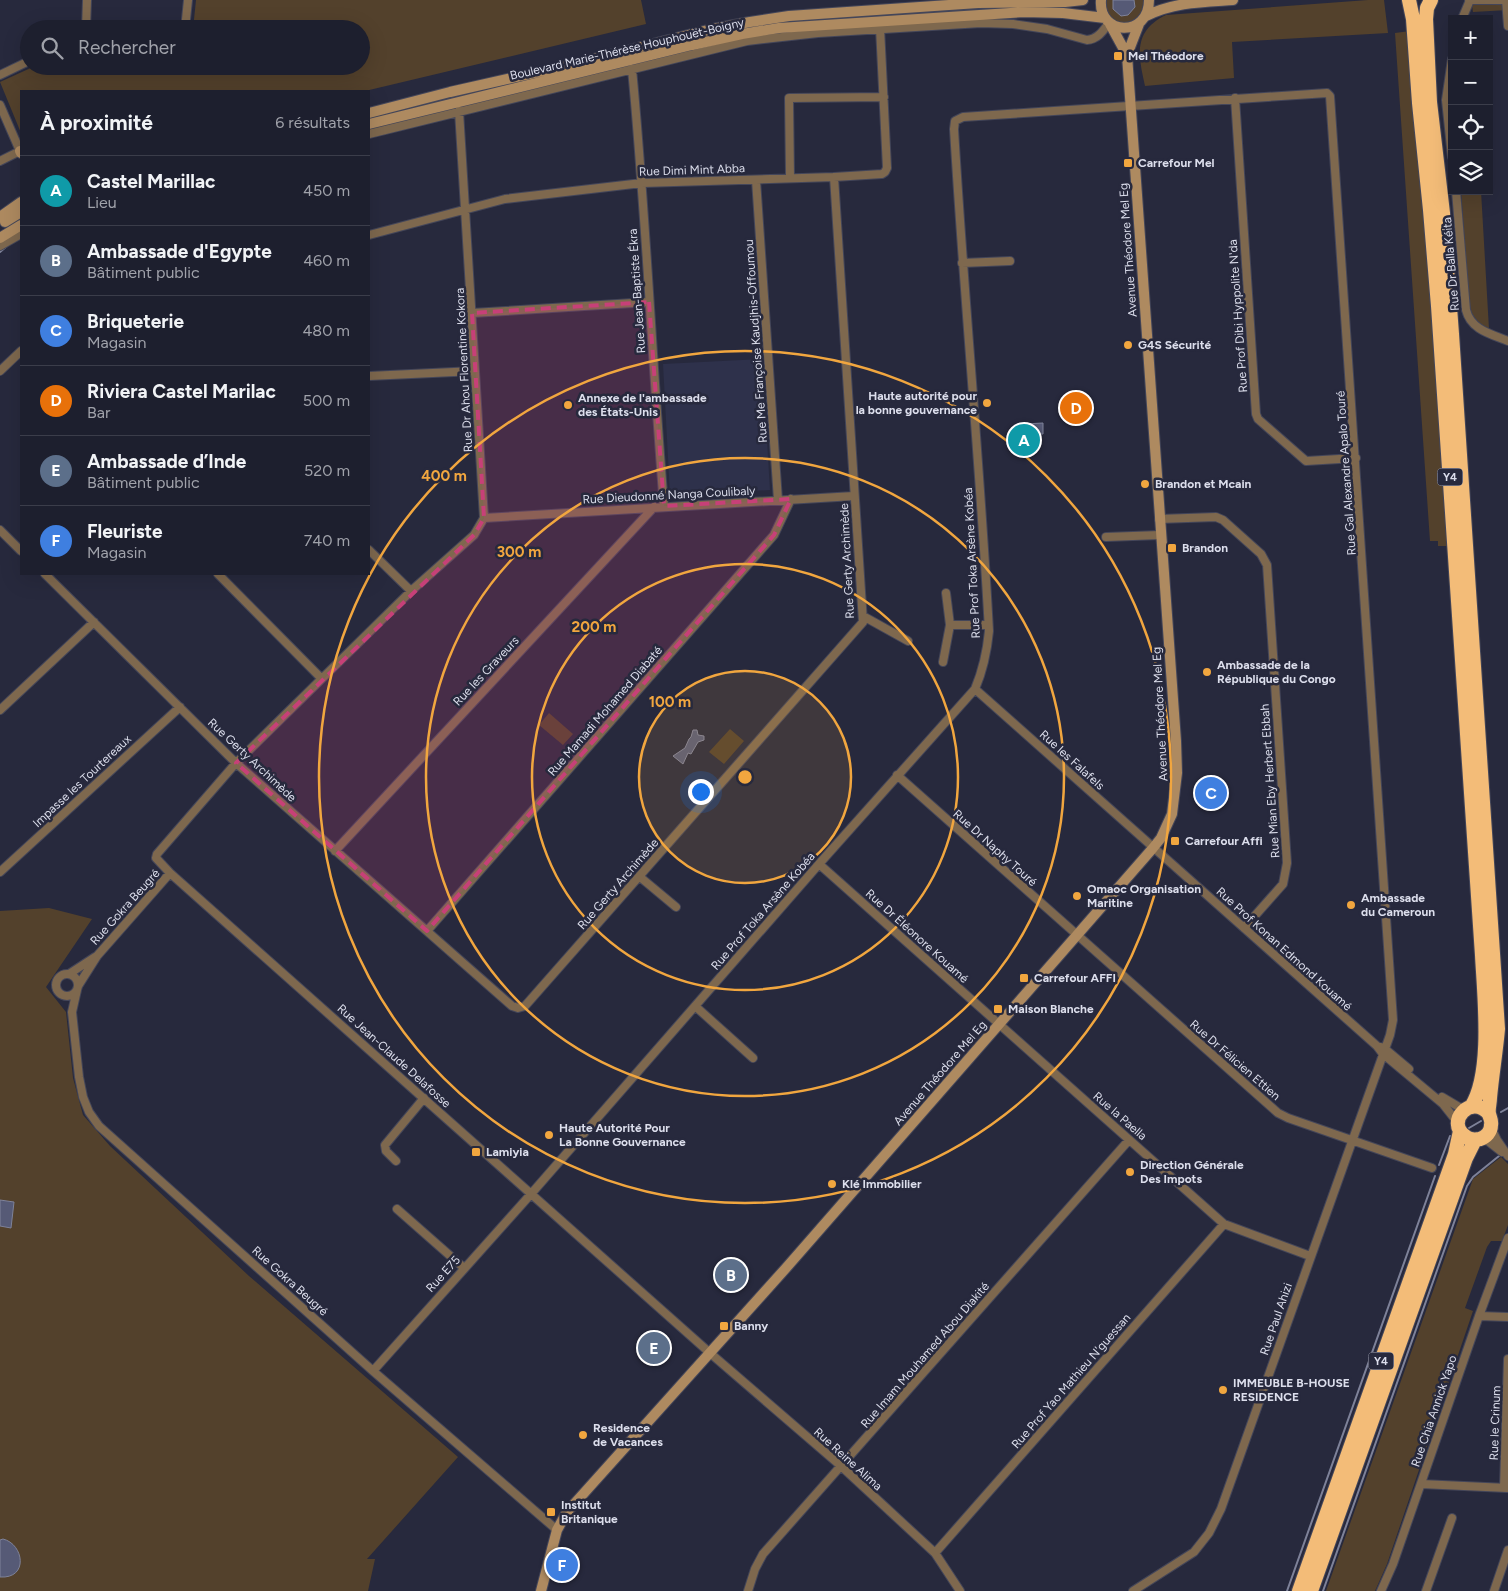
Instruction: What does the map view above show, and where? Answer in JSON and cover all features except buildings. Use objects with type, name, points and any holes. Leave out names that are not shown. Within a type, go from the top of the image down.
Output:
[{"type":"highway","name":"Y4","points":[[1409,0],[1413,19],[1419,103],[1438,298],[1486,1029],[1480,1084],[1475,1100],[1468,1109]]},
{"type":"highway","points":[[1415,0],[1429,0]]},
{"type":"highway","name":"Y4","points":[[1429,0],[1426,19],[1430,102],[1443,213],[1498,1029],[1490,1121]]},
{"type":"highway","points":[[1482,1108],[1490,1121],[1487,1135],[1478,1139],[1467,1138],[1459,1127],[1460,1116],[1468,1109],[1482,1108]]},
{"type":"highway","name":"Y4","points":[[1299,1591],[1455,1154],[1459,1127]]},
{"type":"highway","name":"Y4","points":[[1311,1591],[1466,1158],[1478,1139]]},
{"type":"main road","name":"Boulevard Marie-Thérèse Houphouët-Boigny","points":[[370,113],[708,30],[750,22],[789,16],[978,3],[1083,0]]},
{"type":"main road","points":[[1101,0],[1100,7],[1127,55]]},
{"type":"main road","points":[[1127,55],[1143,20],[1149,0]]},
{"type":"main road","points":[[1143,20],[1161,9],[1183,3],[1233,0]]},
{"type":"main road","name":"Boulevard Marie-Thérèse Houphouët-Boigny","points":[[370,124],[692,45],[760,31],[990,13],[1062,13],[1108,22],[1125,28],[1143,20]]},
{"type":"main road","name":"Avenue Théodore Mel Eg","points":[[541,1591],[557,1530],[572,1506],[710,1353],[1077,936],[1161,838],[1172,814],[1177,773],[1127,55]]},
{"type":"main road","points":[[0,217],[20,203]]},
{"type":"main road","points":[[0,224],[20,213]]},
{"type":"main road","points":[[0,238],[20,226]]},
{"type":"street","points":[[86,0],[86,20]]},
{"type":"street","points":[[186,20],[188,0]]},
{"type":"street","points":[[1464,15],[1470,0],[1506,0],[1508,26]]},
{"type":"street","points":[[370,134],[458,111],[632,72],[747,41],[880,28],[981,23],[1013,24],[1047,29],[1087,40],[1093,39],[1100,34],[1108,22]]},
{"type":"street","name":"Rue Dimi Mint Abba","points":[[370,235],[504,199],[642,182],[834,177],[885,172],[887,168],[880,28]]},
{"type":"street","points":[[0,75],[20,65]]},
{"type":"street","name":"Rue Jean-Baptiste Ékra","points":[[632,72],[642,182],[664,506]]},
{"type":"street","points":[[1448,87],[1446,100],[1451,150]]},
{"type":"street","name":"Rue Gal Alexandre Apalo Touré","points":[[1131,105],[1327,93],[1330,96],[1394,1006],[1394,1020],[1390,1035],[1381,1050]]},
{"type":"street","points":[[790,178],[789,98],[884,97]]},
{"type":"street","name":"Rue Prof Dibi Hyppolite N'da","points":[[1235,98],[1256,414],[1259,421],[1306,461],[1356,458]]},
{"type":"street","points":[[0,105],[20,150]]},
{"type":"street","name":"Rue Prof Toka Arsène Kobéa","points":[[531,1194],[897,775],[975,689],[980,678],[987,649],[988,624],[980,491],[962,263],[955,120],[964,117],[1131,105]]},
{"type":"street","name":"Rue Dr Ahou Florentine Kokora","points":[[458,111],[484,518]]},
{"type":"street","points":[[0,161],[20,152]]},
{"type":"street","name":"Rue Gerty Archimède","points":[[45,575],[236,763],[512,1006],[522,1008],[640,877],[863,622],[834,177]]},
{"type":"street","name":"Rue Me Françoise Kaudjhis-Offoumou","points":[[756,180],[778,500]]},
{"type":"street","name":"Rue Dr Balla Kéita","points":[[1456,195],[1468,317],[1477,328],[1508,341]]},
{"type":"street","points":[[0,246],[20,235]]},
{"type":"street","points":[[962,263],[1010,261]]},
{"type":"street","points":[[472,313],[649,302]]},
{"type":"street","points":[[0,371],[20,352]]},
{"type":"street","points":[[370,376],[475,371]]},
{"type":"street","name":"Rue Dieudonné Nanga Coulibaly","points":[[484,518],[854,496]]},
{"type":"street","name":"Rue Mamadi Mohamed Diabaté","points":[[426,931],[774,535],[791,499]]},
{"type":"street","name":"Rue les Graveurs","points":[[335,851],[654,507]]},
{"type":"street","name":"Rue Mian Eby Herbert Ebbah","points":[[1159,519],[1216,517],[1223,520],[1261,554],[1267,565],[1287,863],[1283,884],[1244,928]]},
{"type":"street","points":[[236,763],[411,591],[474,535],[484,518]]},
{"type":"street","points":[[0,530],[20,550]]},
{"type":"street","points":[[1106,537],[1160,535]]},
{"type":"street","points":[[0,544],[7,537]]},
{"type":"street","points":[[370,551],[411,591]]},
{"type":"street","points":[[219,575],[321,678]]},
{"type":"street","points":[[943,662],[950,626],[946,593]]},
{"type":"street","points":[[863,616],[908,641]]},
{"type":"street","points":[[0,710],[94,622]]},
{"type":"street","points":[[950,626],[988,624]]},
{"type":"street","name":"Rue les Falafels","points":[[975,689],[1153,848]]},
{"type":"street","name":"Impasse les Tourtereaux","points":[[0,872],[180,706]]},
{"type":"street","name":"Rue Jean-Claude Delafosse","points":[[236,763],[157,854],[156,858],[170,873],[710,1353]]},
{"type":"street","name":"Rue Dr Naphy Touré","points":[[897,775],[1077,936]]},
{"type":"street","name":"Rue Prof Konan Edmond Kouamé","points":[[1153,848],[1443,1104],[1459,1127]]},
{"type":"street","name":"Rue Dr Éléonore Kouamé","points":[[819,864],[999,1025]]},
{"type":"street","name":"Rue Gokra Beugré","points":[[170,873],[97,956],[77,988],[72,1012],[83,1097],[89,1112],[99,1126],[373,1371],[557,1530]]},
{"type":"street","points":[[640,877],[676,907]]},
{"type":"street","name":"Rue Dr Félicien Ettien","points":[[1077,936],[1278,1113],[1432,1168]]},
{"type":"street","name":"Rue Gokra Beugré","points":[[72,1012],[57,987],[58,979],[97,956]]},
{"type":"street","points":[[62,994],[70,995],[77,988],[76,978],[69,974]]},
{"type":"street","points":[[695,1006],[753,1058]]},
{"type":"street","name":"Rue la Paella","points":[[999,1025],[1224,1224],[1310,1256]]},
{"type":"street","name":"Rue Prof Konan Edmond Kouamé","points":[[1381,1050],[1444,1099],[1468,1109]]},
{"type":"street","name":"Rue Paul Ahizi","points":[[1133,1591],[1189,1556],[1199,1547],[1209,1533],[1221,1509],[1310,1256],[1353,1141],[1381,1050]]},
{"type":"street","points":[[396,1160],[386,1151],[385,1145],[424,1098]]},
{"type":"street","points":[[1490,1121],[1497,1140],[1508,1156]]},
{"type":"street","points":[[1478,1139],[1488,1141],[1508,1156]]},
{"type":"street","name":"Rue Imam Mouhamed Abou Diakité","points":[[748,1591],[755,1569],[763,1554],[1129,1140]]},
{"type":"street","name":"Rue E75","points":[[373,1371],[531,1194]]},
{"type":"street","points":[[397,1210],[464,1268]]},
{"type":"street","name":"Rue Prof Yao Mathieu N'guessan","points":[[935,1553],[1224,1224]]},
{"type":"street","name":"Rue Chia Annick Yapo","points":[[1381,1591],[1394,1564],[1479,1316],[1504,1261],[1508,1238]]},
{"type":"street","points":[[1479,1316],[1508,1317]]},
{"type":"street","name":"Rue Reine Alima","points":[[710,1353],[841,1466],[935,1553],[960,1591]]},
{"type":"street","name":"Rue le Crinum","points":[[1506,1488],[1508,1359]]},
{"type":"street","points":[[1421,1484],[1506,1488]]},
{"type":"street","points":[[1426,1591],[1452,1518]]},
{"type":"street","points":[[1494,1591],[1508,1550]]},
{"type":"highlighted area","points":[[649,302],[664,506],[791,499],[774,535],[427,931],[236,763],[474,535],[484,518],[472,313]]},
{"type":"shaded area","points":[[196,0],[641,0],[646,24],[369,90],[20,90],[20,131],[0,82],[20,73],[20,75],[370,75],[370,20],[194,20]]},
{"type":"shaded area","points":[[1104,0],[1143,0],[1143,5],[1138,18],[1130,23],[1120,24],[1109,18]]},
{"type":"shaded area","points":[[1113,0],[1134,0],[1135,7],[1128,15],[1121,16],[1113,9]]},
{"type":"shaded area","points":[[1384,0],[1388,33],[1232,42],[1234,78],[1145,86],[1140,45],[1148,28],[1155,21],[1166,15]]},
{"type":"shaded area","points":[[1471,0],[1508,0],[1508,10],[1473,12]]},
{"type":"shaded area","points":[[1410,31],[1448,546],[1438,546],[1438,541],[1430,541],[1395,33]]},
{"type":"shaded area","points":[[1461,195],[1481,195],[1489,329],[1480,324],[1470,312]]},
{"type":"shaded area","points":[[762,359],[770,490],[670,495],[663,364]]},
{"type":"shaded area","points":[[1043,423],[1043,434],[1024,435],[1024,424]]},
{"type":"shaded area","points":[[549,713],[573,734],[563,745],[539,725]]},
{"type":"shaded area","points":[[730,729],[744,741],[724,764],[709,752]]},
{"type":"shaded area","points":[[693,730],[697,730],[698,735],[704,736],[704,740],[698,742],[691,754],[688,753],[683,764],[673,756],[685,748]]},
{"type":"shaded area","points":[[49,908],[92,919],[46,987],[66,1012],[73,1078],[83,1115],[110,1146],[249,1276],[458,1457],[367,1559],[375,1559],[368,1591],[0,1591],[0,911]]},
{"type":"shaded area","points":[[1501,1157],[1508,1164],[1508,1225],[1502,1241],[1491,1241],[1487,1247],[1465,1308],[1473,1311],[1387,1564],[1375,1591],[1326,1591],[1473,1179]]},
{"type":"shaded area","points":[[0,1200],[14,1202],[11,1228],[0,1226]]},
{"type":"shaded area","points":[[3,1539],[15,1547],[20,1561],[16,1573],[0,1577],[0,1540]]},
{"type":"waterway","points":[[0,252],[7,246]]},
{"type":"waterway","points":[[1501,1112],[1508,1108]]},
{"type":"waterway","points":[[1469,1128],[1481,1121]]},
{"type":"waterway","points":[[1439,1165],[1450,1136]]},
{"type":"waterway","points":[[1323,1591],[1467,1186],[1473,1177],[1499,1156]]},
{"type":"waterway","points":[[1287,1591],[1435,1176]]},
{"type":"place","name":"Mel Théodore","points":[[1118,56]]},
{"type":"place","name":"Carrefour Mel","points":[[1128,163]]},
{"type":"place","name":"G4S Sécurité","points":[[1128,345]]},
{"type":"place","name":"Haute autorité pour la bonne gouvernance","points":[[987,403]]},
{"type":"place","name":"Annexe de l'ambassade des États-Unis","points":[[568,405]]},
{"type":"place","name":"Riviera Castel Marilac","points":[[1076,408]]},
{"type":"place","name":"Castel Marillac","points":[[1024,440]]},
{"type":"place","name":"Brandon et Mcain","points":[[1145,484]]},
{"type":"place","name":"Brandon","points":[[1172,548]]},
{"type":"place","name":"Ambassade de la République du Congo","points":[[1207,672]]},
{"type":"place","name":"Briqueterie","points":[[1211,793]]},
{"type":"place","name":"Carrefour Affi","points":[[1175,841]]},
{"type":"place","name":"Omaoc Organisation Maritine","points":[[1077,896]]},
{"type":"place","name":"Ambassade du Cameroun","points":[[1351,905]]},
{"type":"place","name":"Carrefour AFFI","points":[[1024,978]]},
{"type":"place","name":"Maison Blanche","points":[[998,1009]]},
{"type":"place","name":"Haute Autorité Pour La Bonne Gouvernance","points":[[549,1135]]},
{"type":"place","name":"Lamiyia","points":[[476,1152]]},
{"type":"place","name":"Direction Générale Des Impots","points":[[1130,1172]]},
{"type":"place","name":"Klé Immobilier","points":[[832,1184]]},
{"type":"place","name":"Ambassade d'Egypte","points":[[731,1275]]},
{"type":"place","name":"Banny","points":[[724,1326]]},
{"type":"place","name":"Ambassade d’Inde","points":[[654,1348]]},
{"type":"place","name":"IMMEUBLE B-HOUSE RESIDENCE","points":[[1223,1390]]},
{"type":"place","name":"Residence de Vacances","points":[[583,1435]]},
{"type":"place","name":"Institut Britanique","points":[[551,1512]]},
{"type":"place","name":"Fleuriste","points":[[562,1565]]}]
